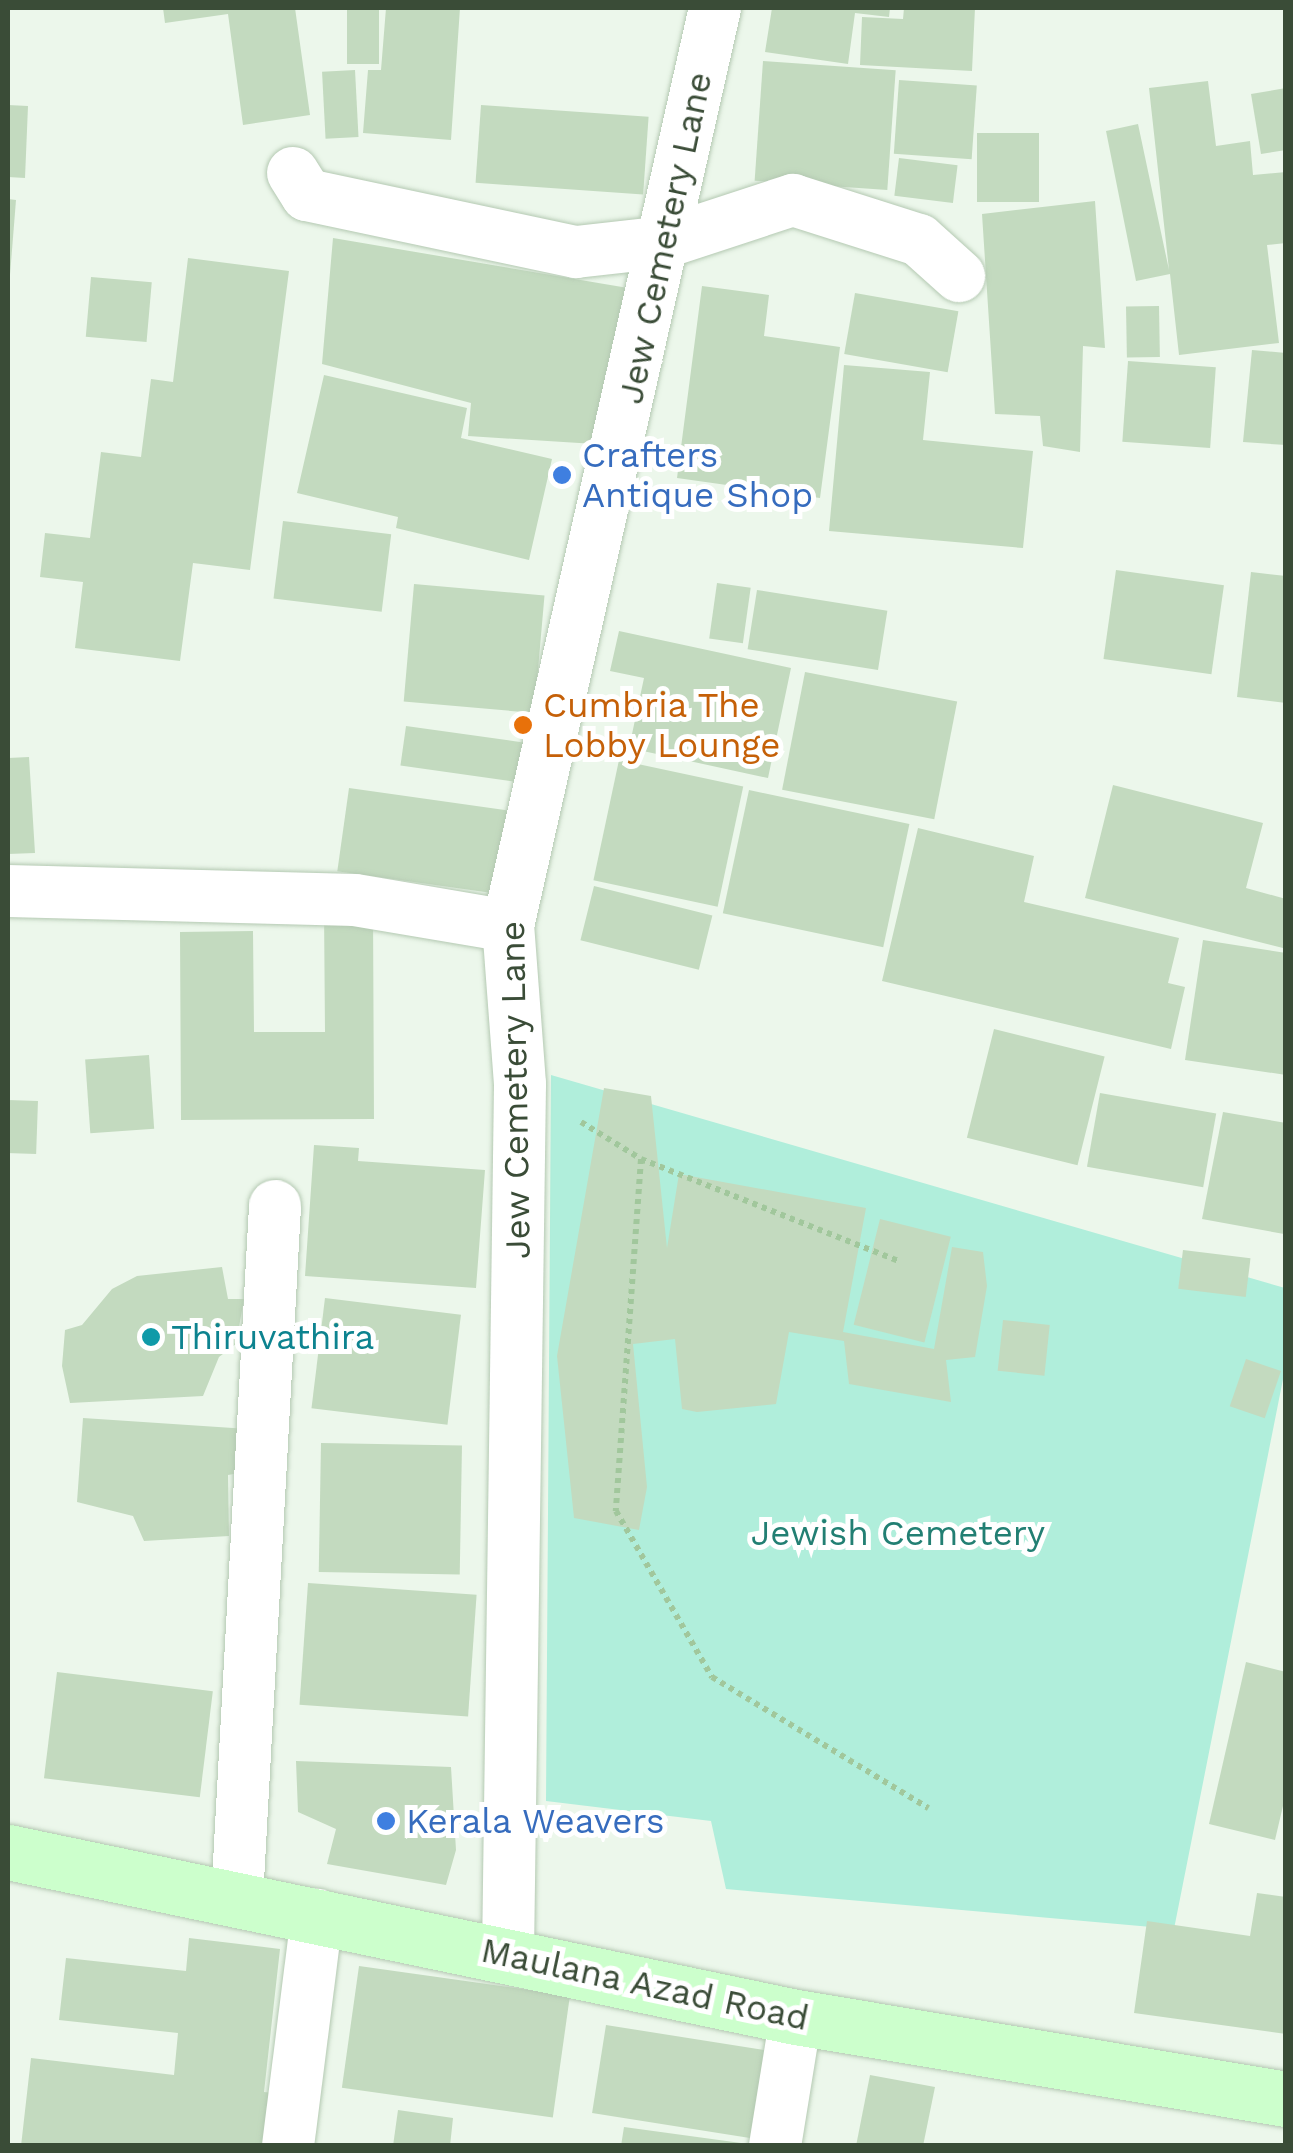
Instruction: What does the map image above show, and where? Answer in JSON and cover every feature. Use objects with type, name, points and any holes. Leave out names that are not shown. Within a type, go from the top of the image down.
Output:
[{"type":"main road","name":"Maulana Azad Road","points":[[8,1852],[796,2016],[1286,2099]]},
{"type":"street","name":"Jew Cemetery Lane","points":[[508,1955],[520,1084],[508,926],[715,8]]},
{"type":"street","points":[[293,173],[307,196],[576,252],[665,242],[793,200],[919,240],[960,276]]},
{"type":"street","points":[[8,891],[355,900],[508,926]]},
{"type":"street","points":[[237,1898],[275,1206]]},
{"type":"street","points":[[288,2146],[317,1915]]},
{"type":"street","points":[[775,2146],[796,2016]]},
{"type":"path","points":[[520,1084],[641,1159],[899,1261]]},
{"type":"path","points":[[641,1159],[616,1511],[712,1676],[928,1808]]},
{"type":"green space","name":"Jewish Cemetery","points":[[551,1075],[1285,1288],[1285,1369],[1174,1929],[726,1889],[711,1821],[546,1801]]},
{"type":"building","points":[[163,8],[295,8],[310,115],[243,125],[228,14],[165,23]]},
{"type":"building","points":[[347,8],[379,8],[379,64],[347,64]]},
{"type":"building","points":[[386,8],[460,8],[451,140],[363,133],[368,70],[381,70]]},
{"type":"building","points":[[772,8],[890,8],[889,17],[855,13],[848,64],[765,52]]},
{"type":"building","points":[[904,8],[975,8],[972,71],[860,65],[862,17],[903,19]]},
{"type":"building","points":[[763,61],[896,70],[887,190],[755,181]]},
{"type":"building","points":[[355,70],[359,137],[326,139],[322,72]]},
{"type":"building","points":[[899,80],[977,85],[972,159],[894,154]]},
{"type":"building","points":[[1208,81],[1216,146],[1250,141],[1253,175],[1286,172],[1286,243],[1267,245],[1279,343],[1179,355],[1170,274],[1136,281],[1106,131],[1138,124],[1169,270],[1149,88]]},
{"type":"building","points":[[1286,88],[1286,150],[1261,154],[1251,94]]},
{"type":"building","points":[[8,105],[28,106],[25,178],[8,177]]},
{"type":"building","points":[[481,105],[649,117],[643,195],[476,183]]},
{"type":"building","points":[[977,133],[1039,133],[1039,202],[977,202]]},
{"type":"building","points":[[899,158],[958,165],[953,203],[894,196]]},
{"type":"building","points":[[8,199],[16,200],[10,275],[8,275]]},
{"type":"building","points":[[1095,201],[1105,348],[1083,346],[1080,452],[1043,446],[1040,416],[995,414],[982,214]]},
{"type":"building","points":[[333,238],[628,288],[595,444],[468,436],[471,403],[322,364]]},
{"type":"building","points":[[188,258],[289,271],[250,570],[193,563],[180,661],[75,648],[83,582],[40,577],[45,533],[90,538],[101,452],[141,457],[151,379],[173,382]]},
{"type":"building","points":[[91,277],[152,282],[147,342],[86,337]]},
{"type":"building","points":[[702,286],[769,295],[764,336],[840,347],[820,498],[677,478]]},
{"type":"building","points":[[855,293],[958,311],[948,372],[844,354]]},
{"type":"building","points":[[1159,306],[1160,357],[1127,358],[1126,307]]},
{"type":"building","points":[[1252,350],[1286,353],[1286,445],[1243,442]]},
{"type":"building","points":[[1128,361],[1216,367],[1210,448],[1122,442]]},
{"type":"building","points":[[844,365],[930,372],[923,440],[1033,451],[1023,548],[829,531]]},
{"type":"building","points":[[324,375],[467,408],[461,438],[552,459],[529,560],[396,528],[398,517],[297,493]]},
{"type":"building","points":[[283,521],[391,534],[382,612],[273,598]]},
{"type":"building","points":[[1116,570],[1224,585],[1211,674],[1103,659]]},
{"type":"building","points":[[1251,572],[1286,576],[1286,703],[1237,697]]},
{"type":"building","points":[[717,583],[751,588],[743,643],[709,638]]},
{"type":"building","points":[[414,584],[545,595],[534,713],[404,702]]},
{"type":"building","points":[[757,590],[887,611],[878,670],[748,649]]},
{"type":"building","points":[[619,631],[791,668],[768,778],[629,748],[644,678],[610,671]]},
{"type":"building","points":[[805,672],[957,702],[934,819],[782,790]]},
{"type":"building","points":[[406,726],[532,744],[526,783],[400,766]]},
{"type":"building","points":[[29,757],[35,853],[8,854],[8,758]]},
{"type":"building","points":[[619,760],[743,786],[718,907],[593,880]]},
{"type":"building","points":[[1113,785],[1263,823],[1246,888],[1286,899],[1283,948],[1085,898]]},
{"type":"building","points":[[349,788],[516,812],[505,895],[337,871]]},
{"type":"building","points":[[749,790],[909,824],[883,947],[723,913]]},
{"type":"building","points":[[918,828],[1034,856],[1024,902],[1179,938],[1168,983],[1185,987],[1171,1049],[882,981]]},
{"type":"building","points":[[594,886],[712,916],[699,970],[580,940]]},
{"type":"building","points":[[324,910],[373,910],[374,1119],[181,1120],[180,932],[253,931],[254,1032],[325,1032]]},
{"type":"building","points":[[1203,940],[1286,953],[1286,1075],[1185,1060]]},
{"type":"building","points":[[994,1029],[1105,1057],[1078,1165],[967,1138]]},
{"type":"building","points":[[149,1055],[154,1129],[90,1133],[85,1059]]},
{"type":"building","points":[[604,1088],[651,1096],[667,1248],[679,1174],[866,1208],[843,1332],[934,1349],[952,1247],[983,1252],[987,1286],[975,1357],[946,1360],[951,1402],[849,1384],[844,1341],[789,1332],[776,1404],[697,1412],[682,1409],[675,1339],[633,1344],[647,1487],[639,1530],[574,1518],[557,1356]]},
{"type":"building","points":[[1100,1093],[1216,1113],[1203,1187],[1087,1167]]},
{"type":"building","points":[[8,1100],[38,1101],[36,1154],[8,1153]]},
{"type":"building","points":[[1223,1112],[1286,1123],[1284,1234],[1202,1219]]},
{"type":"building","points":[[314,1145],[359,1148],[358,1161],[485,1170],[476,1288],[305,1276]]},
{"type":"building","points":[[880,1219],[951,1237],[924,1342],[854,1325]]},
{"type":"building","points":[[1183,1250],[1250,1258],[1246,1297],[1178,1289]]},
{"type":"building","name":"Thiruvathira","points":[[222,1267],[228,1299],[244,1299],[236,1344],[219,1357],[203,1396],[70,1403],[62,1366],[65,1330],[82,1325],[112,1289],[137,1276]]},
{"type":"building","points":[[325,1298],[461,1315],[447,1425],[311,1408]]},
{"type":"building","points":[[1003,1320],[1050,1325],[1044,1376],[998,1371]]},
{"type":"building","points":[[1246,1359],[1281,1371],[1265,1418],[1230,1406]]},
{"type":"building","points":[[83,1418],[248,1429],[245,1472],[228,1475],[229,1536],[144,1541],[133,1516],[77,1502]]},
{"type":"building","points":[[321,1443],[462,1445],[460,1574],[319,1572]]},
{"type":"building","points":[[308,1583],[477,1595],[468,1716],[299,1705]]},
{"type":"building","points":[[1246,1662],[1286,1672],[1286,1793],[1275,1840],[1209,1824]]},
{"type":"building","points":[[57,1672],[213,1691],[200,1797],[44,1778]]},
{"type":"building","name":"Kerala Weavers","points":[[296,1761],[451,1767],[456,1850],[446,1885],[327,1864],[336,1829],[298,1812]]},
{"type":"building","points":[[1257,1893],[1286,1897],[1286,2034],[1134,2013],[1147,1921],[1250,1936]]},
{"type":"building","points":[[189,1938],[280,1949],[264,2092],[283,2094],[277,2146],[21,2146],[31,2058],[174,2075],[178,2033],[59,2020],[66,1958],[186,1971]]},
{"type":"building","points":[[359,1966],[570,1996],[553,2117],[342,2088]]},
{"type":"building","points":[[606,2025],[767,2050],[753,2138],[592,2113]]},
{"type":"building","points":[[870,2075],[935,2087],[923,2146],[856,2146]]},
{"type":"building","points":[[398,2110],[453,2118],[450,2146],[393,2146]]},
{"type":"building","points":[[624,2127],[741,2143],[741,2146],[621,2146]]},
{"type":"place","name":"Crafters Antique Shop","points":[[562,475]]},
{"type":"place","name":"Cumbria The Lobby Lounge","points":[[523,725]]},
{"type":"place","name":"Thiruvathira","points":[[151,1337]]},
{"type":"place","name":"Kerala Weavers","points":[[386,1821]]}]
